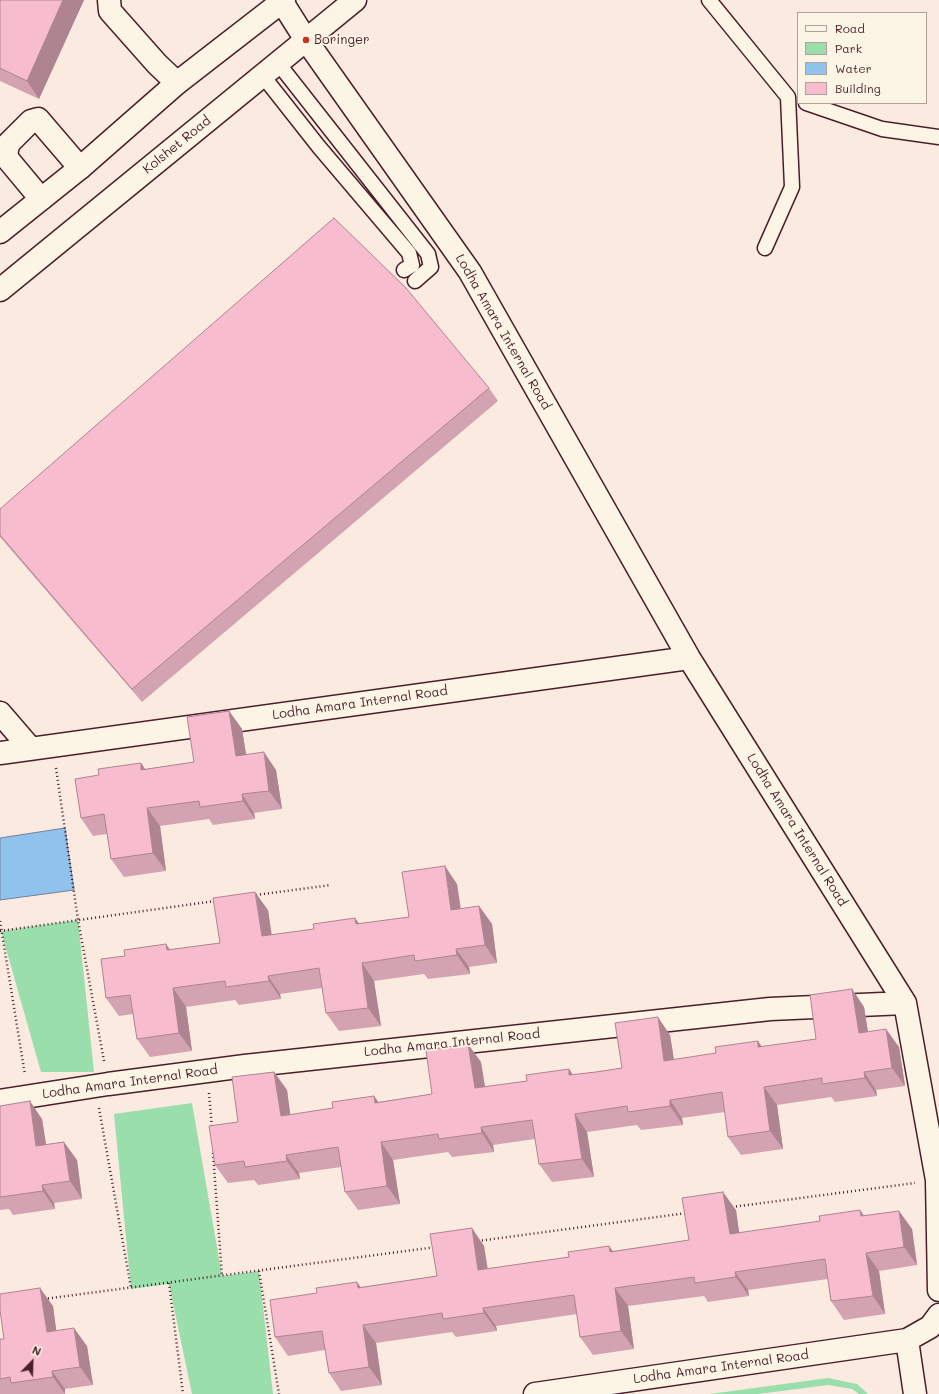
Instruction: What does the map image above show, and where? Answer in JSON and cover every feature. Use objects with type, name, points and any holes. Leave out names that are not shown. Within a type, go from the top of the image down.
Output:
[{"type":"street","points":[[109,0],[110,11],[157,64],[177,83]]},
{"type":"street","name":"Kolshet Road","points":[[0,290],[355,0]]},
{"type":"street","points":[[0,232],[80,168],[177,83],[283,1]]},
{"type":"street","name":"Lodha Amara Internal Road","points":[[283,1],[306,40],[470,272],[689,658],[905,1003],[937,1180],[939,1290]]},
{"type":"street","points":[[41,199],[6,157],[8,144],[31,121],[38,119],[80,168]]},
{"type":"street","name":"Lodha Amara Internal Road","points":[[0,753],[689,658]]},
{"type":"street","points":[[0,713],[31,749]]},
{"type":"street","name":"Lodha Amara Internal Road","points":[[0,1101],[101,1085],[208,1071],[770,1009],[905,1003]]},
{"type":"street","name":"Lodha Amara Internal Road","points":[[535,1394],[907,1340],[930,1327],[939,1315]]},
{"type":"street","points":[[907,1340],[915,1394]]},
{"type":"lane","points":[[709,0],[793,98],[792,188],[765,248]]},
{"type":"lane","points":[[270,69],[365,172],[428,254],[431,267],[415,281]]},
{"type":"lane","points":[[270,69],[351,184],[409,253],[412,265],[404,270]]},
{"type":"lane","points":[[809,104],[882,129],[939,137]]},
{"type":"lane","points":[[351,184],[365,172]]},
{"type":"path","points":[[53,746],[131,1289]]},
{"type":"path","points":[[252,896],[332,885]]},
{"type":"path","points":[[1,931],[221,900]]},
{"type":"path","points":[[0,921],[28,1097]]},
{"type":"path","points":[[208,1071],[212,1134]]},
{"type":"path","points":[[213,1150],[222,1276]]},
{"type":"path","points":[[724,1208],[937,1180]]},
{"type":"path","points":[[472,1242],[693,1212]]},
{"type":"path","points":[[39,1300],[131,1289],[441,1246]]},
{"type":"path","points":[[259,1271],[279,1394]]},
{"type":"path","points":[[169,1283],[183,1394]]},
{"type":"green space","points":[[78,920],[94,1072],[41,1072],[1,931]]},
{"type":"green space","points":[[192,1103],[222,1276],[259,1271],[273,1394],[192,1394],[169,1284],[131,1289],[114,1114]]},
{"type":"green space","points":[[828,1378],[857,1384],[868,1394],[859,1394],[852,1389],[828,1385],[758,1394],[710,1394]]},
{"type":"water","points":[[65,828],[74,890],[0,900],[0,838]]},
{"type":"building","points":[[0,0],[63,0],[27,81],[0,68]]},
{"type":"building","points":[[334,218],[406,288],[489,388],[132,689],[0,535],[0,509]]},
{"type":"building","points":[[229,711],[236,756],[264,752],[269,791],[242,794],[243,801],[200,807],[199,801],[147,808],[153,853],[111,859],[104,814],[81,818],[75,779],[99,775],[98,769],[141,763],[141,770],[194,762],[187,717]]},
{"type":"building","points":[[445,866],[451,910],[479,906],[485,945],[456,949],[457,955],[415,961],[414,955],[362,963],[368,1008],[326,1013],[319,968],[268,976],[269,981],[226,987],[225,981],[173,988],[179,1033],[137,1039],[130,995],[106,998],[101,959],[125,956],[124,950],[166,944],[167,950],[220,943],[213,898],[255,892],[262,936],[314,929],[313,924],[355,918],[356,924],[409,917],[402,872]]},
{"type":"building","points":[[852,989],[859,1033],[886,1029],[892,1068],[864,1072],[865,1078],[822,1084],[822,1078],[764,1087],[770,1131],[728,1137],[722,1092],[670,1100],[670,1106],[628,1112],[627,1106],[575,1114],[582,1159],[539,1164],[532,1120],[481,1127],[482,1133],[439,1139],[438,1134],[381,1142],[387,1186],[345,1192],[338,1147],[286,1155],[287,1161],[245,1167],[244,1161],[215,1165],[209,1126],[238,1122],[232,1077],[274,1072],[281,1116],[333,1108],[332,1102],[374,1096],[375,1103],[432,1094],[426,1050],[468,1044],[475,1088],[527,1081],[526,1075],[569,1069],[569,1075],[596,1072],[622,1068],[615,1023],[658,1017],[664,1061],[716,1053],[715,1047],[758,1041],[758,1047],[816,1039],[810,995]]},
{"type":"building","points":[[30,1101],[36,1146],[64,1142],[70,1181],[42,1185],[43,1191],[0,1197],[0,1106]]},
{"type":"building","points":[[723,1192],[730,1234],[820,1221],[819,1216],[860,1210],[861,1216],[899,1211],[904,1247],[866,1253],[873,1296],[831,1301],[825,1259],[735,1272],[736,1277],[695,1283],[694,1277],[615,1288],[621,1331],[580,1337],[574,1295],[483,1308],[484,1313],[443,1319],[442,1313],[363,1325],[369,1367],[329,1373],[322,1331],[275,1337],[270,1300],[317,1293],[316,1288],[357,1282],[358,1288],[437,1276],[430,1234],[472,1228],[478,1270],[569,1257],[568,1252],[609,1246],[610,1252],[689,1240],[682,1198]]},
{"type":"building","points":[[40,1288],[47,1332],[74,1328],[80,1367],[52,1371],[53,1377],[11,1383],[10,1377],[0,1379],[0,1339],[4,1339],[0,1310],[0,1294]]},
{"type":"place","name":"Boringer","points":[[306,40]]}]
